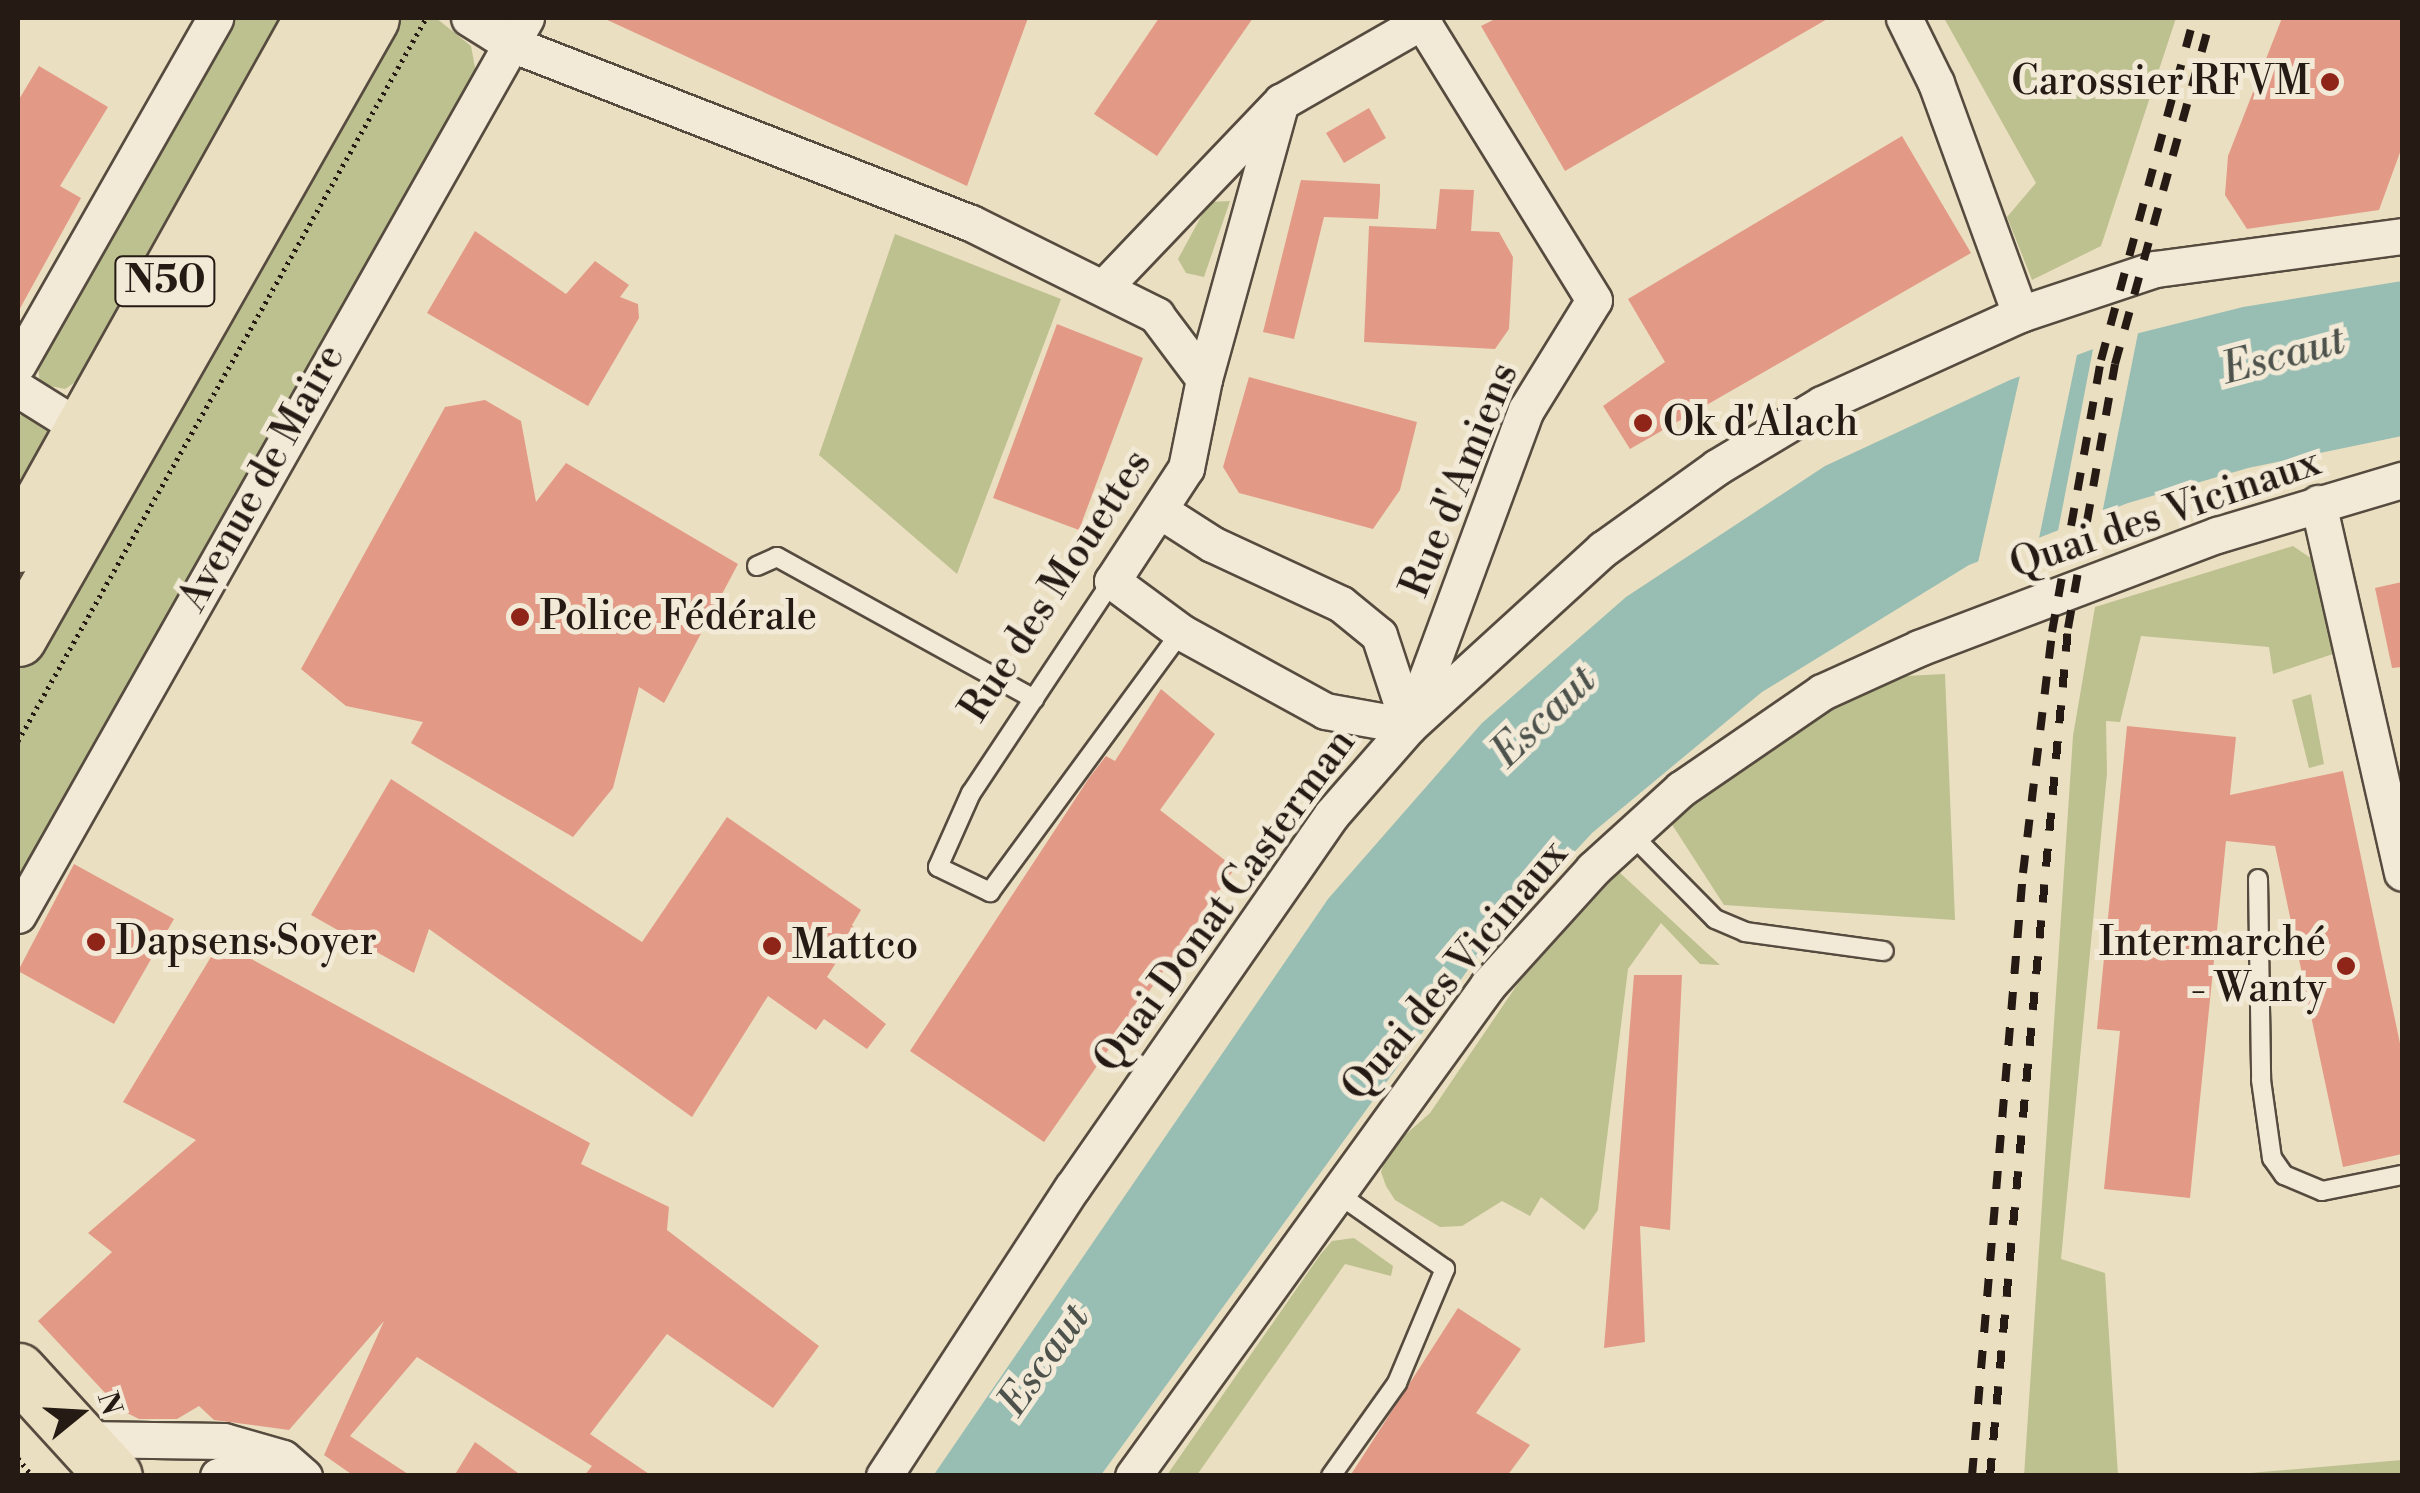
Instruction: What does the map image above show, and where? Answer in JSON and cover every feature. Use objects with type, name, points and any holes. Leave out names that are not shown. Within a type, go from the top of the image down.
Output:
[{"type":"main road","name":"N50","points":[[18,544],[312,18]]},
{"type":"main road","name":"N50","points":[[18,638],[371,18]]},
{"type":"main road","points":[[18,1371],[87,1463]]},
{"type":"main road","points":[[18,1422],[87,1463]]},
{"type":"street","points":[[18,364],[215,18]]},
{"type":"street","points":[[470,18],[518,30],[972,223],[1106,285],[1156,314],[1204,379]]},
{"type":"street","points":[[1904,18],[1936,83],[2020,314]]},
{"type":"street","name":"Rue d'Amiens","points":[[1106,285],[1282,102],[1422,19],[1594,300],[1526,410],[1409,726]]},
{"type":"street","name":"Avenue de Maire","points":[[18,915],[518,30]]},
{"type":"street","points":[[1204,379],[1282,102]]},
{"type":"street","name":"Quai Donat Casterman","points":[[884,1476],[1072,1188],[1332,814],[1409,726],[1562,583],[1716,467],[1912,359],[2020,314],[2155,269],[2402,236]]},
{"type":"street","name":"Rue des Mouettes","points":[[1112,581],[1186,468],[1204,379]]},
{"type":"street","points":[[18,389],[82,429]]},
{"type":"street","name":"Quai des Vicinaux","points":[[1132,1476],[1334,1190],[1488,986],[1630,833],[1736,746],[1822,692],[1971,628],[2318,503],[2402,480]]},
{"type":"street","points":[[2318,503],[2402,874]]},
{"type":"street","name":"Rue d'Amiens","points":[[1160,510],[1212,544],[1340,604],[1379,635],[1409,726]]},
{"type":"street","points":[[1112,581],[1182,632],[1325,712],[1409,726]]},
{"type":"street","points":[[87,1463],[224,1441],[293,1467]]},
{"type":"street","points":[[218,1476],[293,1467]]},
{"type":"lane","points":[[298,86],[336,18]]},
{"type":"lane","points":[[757,566],[776,557],[1034,699]]},
{"type":"lane","name":"Rue des Mouettes","points":[[1112,581],[972,793],[938,867],[990,892],[1182,632]]},
{"type":"lane","points":[[1630,833],[1715,919],[1744,932],[1884,951]]},
{"type":"lane","points":[[2258,879],[2261,1080],[2272,1158],[2284,1175],[2322,1190],[2402,1175]]},
{"type":"lane","points":[[1331,1476],[1398,1382],[1445,1270],[1334,1190]]},
{"type":"path","points":[[18,741],[426,18]]},
{"type":"path","points":[[18,1458],[32,1476]]},
{"type":"green space","points":[[230,18],[297,18],[98,367],[65,389],[40,384],[38,364]]},
{"type":"green space","points":[[383,18],[436,18],[471,46],[476,73],[18,884],[18,666]]},
{"type":"green space","points":[[1944,18],[2176,18],[2101,246],[2032,280],[2007,217],[2036,183]]},
{"type":"green space","points":[[1230,201],[1204,277],[1186,273],[1178,259],[1209,202]]},
{"type":"green space","points":[[895,234],[1061,299],[957,574],[819,455]]},
{"type":"green space","points":[[29,413],[49,431],[18,518],[18,416]]},
{"type":"green space","points":[[2293,546],[2318,563],[2336,653],[2273,674],[2269,647],[2141,636],[2120,722],[2106,721],[2107,773],[2061,1259],[2105,1273],[2118,1475],[2024,1476],[2073,736],[2095,607]]},
{"type":"green space","points":[[1945,674],[1955,920],[1724,905],[1671,823],[1793,728],[1884,677]]},
{"type":"green space","points":[[2311,694],[2324,764],[2309,768],[2292,700]]},
{"type":"green space","points":[[1619,872],[1720,965],[1700,964],[1661,923],[1628,969],[1598,1210],[1584,1230],[1541,1197],[1530,1216],[1502,1201],[1462,1226],[1440,1227],[1395,1200],[1381,1172],[1389,1149],[1430,1113],[1519,982]]},
{"type":"green space","points":[[1354,1238],[1393,1266],[1391,1276],[1345,1264],[1197,1475],[1167,1475],[1320,1255],[1332,1241]]},
{"type":"green space","points":[[2402,1460],[2402,1475],[2226,1475]]},
{"type":"water","name":"Escaut","points":[[2402,281],[2402,436],[2248,468],[2128,503],[1969,565],[1762,692],[1592,833],[1478,956],[1101,1475],[933,1476],[1328,899],[1482,723],[1626,597],[1825,466],[2010,380],[2131,335],[2243,307]]},
{"type":"pier","points":[[2139,328],[2101,519],[2057,536],[2094,344]]},
{"type":"pier","points":[[2078,350],[2038,543],[1977,567],[2021,371]]},
{"type":"building","points":[[603,18],[1028,18],[967,186]]},
{"type":"building","points":[[1159,18],[1253,18],[1157,156],[1094,114]]},
{"type":"building","points":[[1497,18],[1829,18],[1565,171],[1481,26]]},
{"type":"building","name":"Carossier RFVM","points":[[2282,18],[2402,18],[2402,147],[2379,210],[2247,229],[2225,195],[2228,156]]},
{"type":"building","points":[[39,66],[108,107],[60,186],[81,198],[18,312],[18,101]]},
{"type":"building","points":[[1369,108],[1386,138],[1344,163],[1326,133]]},
{"type":"building","points":[[1902,136],[1971,253],[1630,449],[1603,406],[1665,362],[1628,299]]},
{"type":"building","points":[[1301,180],[1380,184],[1380,195],[1378,219],[1324,217],[1294,339],[1263,332]]},
{"type":"building","points":[[1440,189],[1474,190],[1471,231],[1499,232],[1513,257],[1509,329],[1495,349],[1364,342],[1369,226],[1436,229]]},
{"type":"building","points":[[475,231],[566,294],[595,261],[629,285],[620,297],[638,304],[639,318],[588,406],[427,313]]},
{"type":"building","points":[[1057,324],[1143,358],[1079,530],[993,498]]},
{"type":"building","points":[[1249,377],[1417,422],[1400,490],[1373,529],[1239,493],[1223,467]]},
{"type":"building","name":"Police Fédérale","points":[[485,400],[521,421],[536,502],[566,463],[738,564],[664,703],[639,687],[613,788],[573,837],[411,743],[423,722],[346,706],[301,669],[445,407]]},
{"type":"building","points":[[2402,582],[2402,667],[2392,668],[2375,588]]},
{"type":"building","points":[[1161,689],[1215,734],[1160,810],[1235,868],[1044,1142],[910,1051],[1089,778],[1106,756],[1115,761]]},
{"type":"building","points":[[2127,726],[2236,737],[2230,795],[2343,771],[2402,1053],[2402,1154],[2343,1167],[2275,846],[2226,841],[2190,1198],[2104,1189],[2120,1031],[2097,1029]]},
{"type":"building","points":[[391,779],[642,942],[727,817],[861,910],[852,925],[856,931],[827,977],[886,1024],[867,1049],[824,1019],[816,1030],[768,996],[692,1117],[429,929],[414,973],[311,915]]},
{"type":"building","name":"Dapsens·Soyer","points":[[74,864],[174,919],[114,1024],[18,971]]},
{"type":"building","points":[[220,942],[590,1143],[581,1164],[669,1207],[667,1230],[819,1346],[773,1408],[667,1334],[590,1434],[652,1476],[584,1476],[592,1466],[417,1357],[350,1436],[411,1476],[354,1476],[324,1455],[384,1321],[289,1430],[214,1420],[199,1406],[177,1419],[139,1419],[121,1410],[38,1321],[112,1252],[88,1233],[196,1140],[123,1102]]},
{"type":"building","points":[[1634,975],[1682,975],[1670,1230],[1640,1226],[1645,1342],[1604,1348]]},
{"type":"building","points":[[1458,1308],[1521,1349],[1476,1413],[1530,1445],[1507,1476],[1350,1476]]},
{"type":"building","points":[[475,1442],[522,1476],[454,1476]]},
{"type":"railway","points":[[1972,1476],[2023,873],[2052,632],[2101,360],[2194,18]]},
{"type":"railway","points":[[1990,1476],[2068,628],[2115,364],[2211,18]]},
{"type":"place","name":"Carossier RFVM","points":[[2330,82]]},
{"type":"place","name":"Ok d'Alach","points":[[1643,423]]},
{"type":"place","name":"Police Fédérale","points":[[520,617]]},
{"type":"place","name":"Dapsens·Soyer","points":[[96,942]]},
{"type":"place","name":"Mattco","points":[[772,946]]},
{"type":"place","name":"Intermarché - Wanty","points":[[2346,966]]}]
